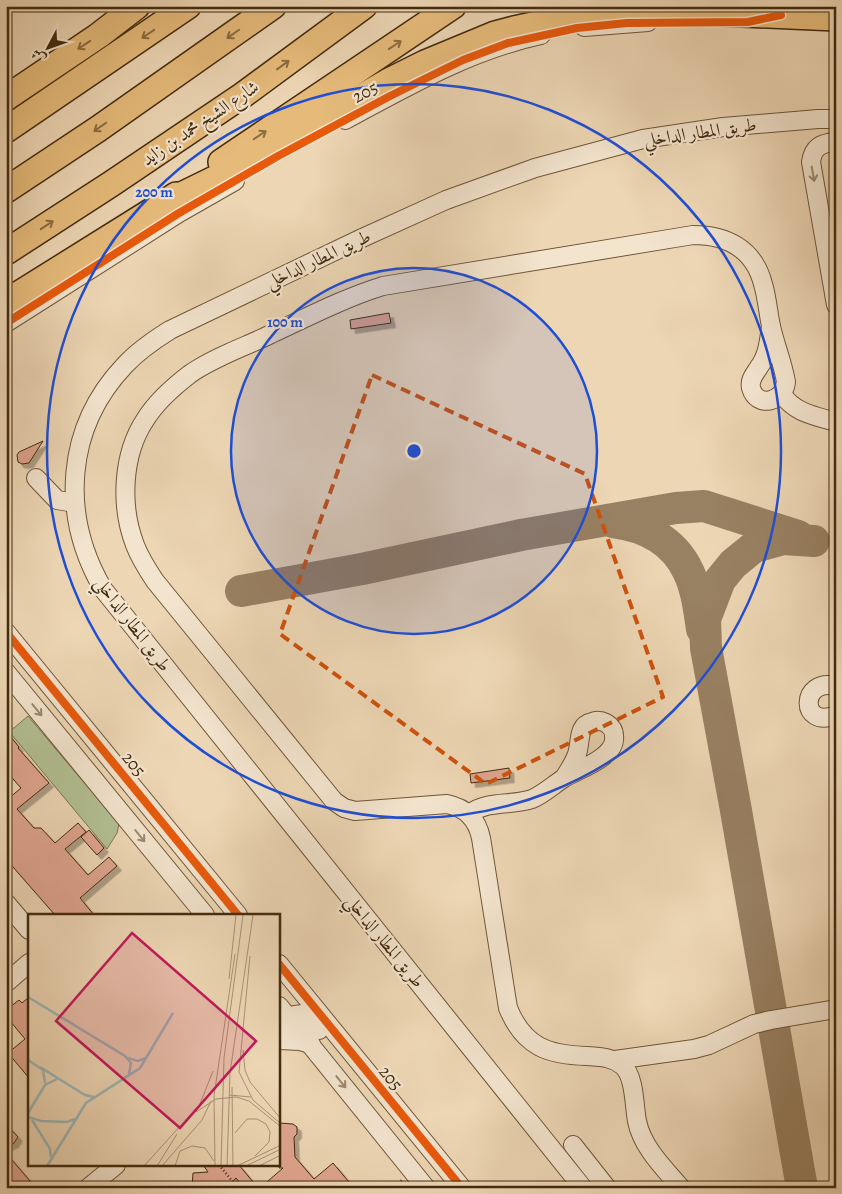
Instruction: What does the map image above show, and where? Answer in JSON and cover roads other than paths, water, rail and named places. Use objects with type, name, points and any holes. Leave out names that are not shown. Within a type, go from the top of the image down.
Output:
[{"type":"highway","points":[[6,98],[98,36],[137,6]]},
{"type":"highway","points":[[6,130],[188,6]]},
{"type":"highway","points":[[6,190],[98,129],[273,6]]},
{"type":"highway","name":"شارع الشيخ محمد بن زايد","points":[[6,252],[111,184],[243,94],[364,6]]},
{"type":"highway","points":[[6,302],[163,204],[254,138],[453,6]]},
{"type":"highway","points":[[163,204],[253,160],[387,82],[425,63],[514,28],[567,17],[612,11],[652,10],[836,18]]},
{"type":"street","name":"205","points":[[6,323],[180,213],[390,96],[463,60],[508,44],[577,28],[626,23],[748,22],[781,15]]},
{"type":"street","name":"طريق المطار الداخلي","points":[[583,1188],[113,603],[94,574],[87,559],[78,526],[75,503],[76,471],[83,436],[93,410],[125,364],[146,346],[170,330],[446,200],[535,168],[643,139],[723,127],[836,119]]},
{"type":"street","points":[[836,142],[821,144],[812,154],[811,162],[836,305]]},
{"type":"street","points":[[771,326],[767,352],[751,380],[751,388],[755,395],[761,400],[769,401],[777,399],[782,394],[786,382],[758,269],[749,256],[738,246],[724,238],[709,235],[693,235],[401,282],[365,292],[191,373],[173,387],[144,421],[128,462],[125,484],[129,525],[142,562],[168,600],[334,801],[344,808],[355,811],[448,804],[462,808],[476,822],[481,838],[508,1008],[520,1032],[530,1041],[541,1048],[565,1056],[602,1057],[615,1060],[694,1049],[709,1045],[754,1024],[836,1009]]},
{"type":"street","points":[[782,394],[790,405],[796,409],[836,422]]},
{"type":"street","points":[[36,478],[57,500],[75,503]]},
{"type":"street","name":"205","points":[[6,632],[237,914]]},
{"type":"street","points":[[6,672],[204,914]]},
{"type":"street","points":[[836,686],[823,685],[816,688],[809,697],[808,703],[816,717],[822,719],[836,716]]},
{"type":"street","points":[[469,814],[484,806],[532,799],[564,778]]},
{"type":"street","points":[[6,903],[28,929]]},
{"type":"street","points":[[6,983],[28,965]]},
{"type":"street","name":"205","points":[[280,965],[462,1188]]},
{"type":"street","points":[[280,1009],[285,1025],[311,1044],[426,1188]]},
{"type":"street","points":[[285,1025],[299,1014],[306,1015],[360,1079],[375,1092],[392,1102]]},
{"type":"street","points":[[280,1040],[300,1041],[311,1044]]},
{"type":"street","points":[[615,1060],[625,1067],[629,1076],[637,1122],[645,1143],[681,1188]]},
{"type":"street","points":[[573,1145],[607,1188]]},
{"type":"street","points":[[88,1188],[115,1166]]}]
